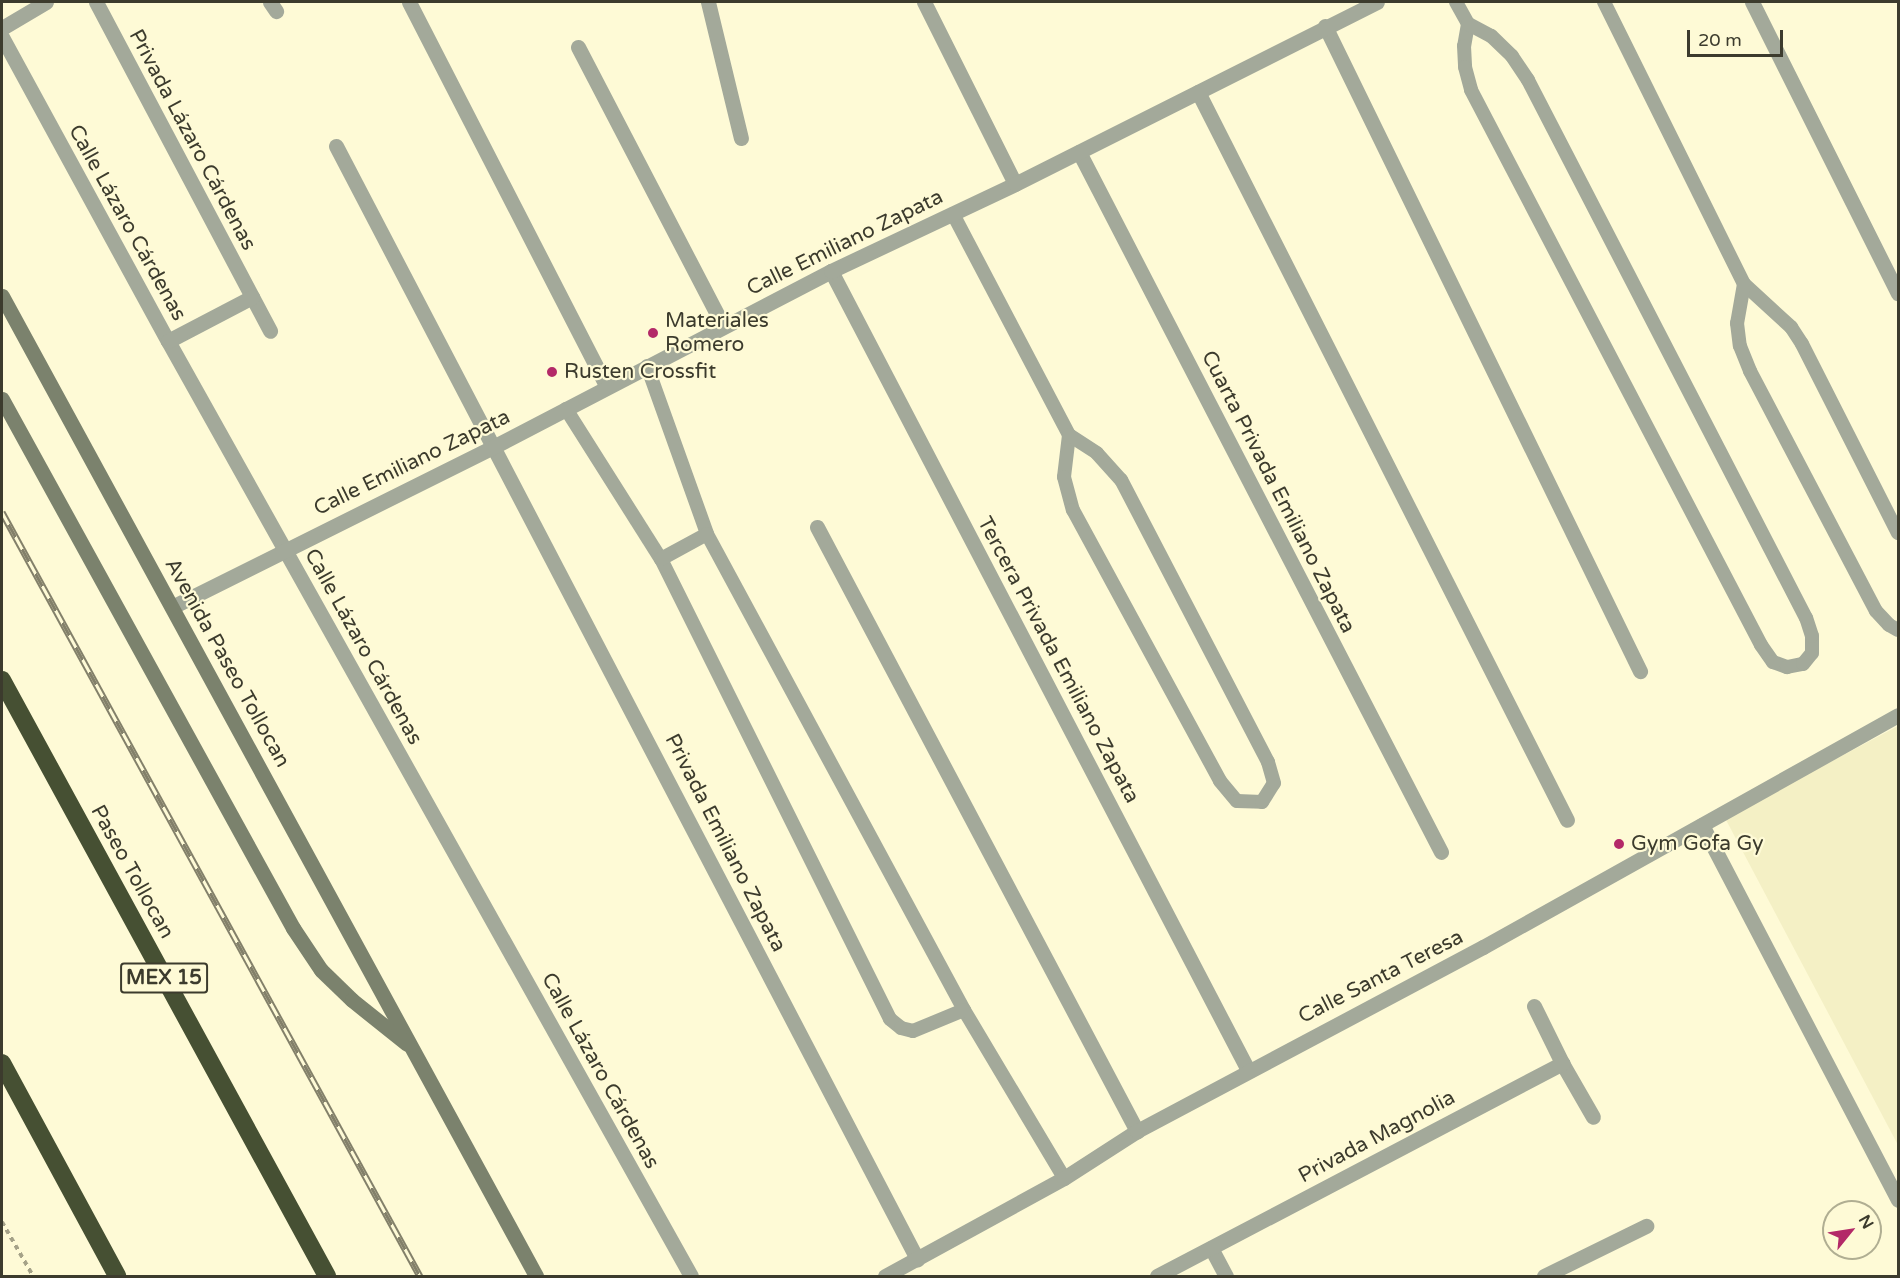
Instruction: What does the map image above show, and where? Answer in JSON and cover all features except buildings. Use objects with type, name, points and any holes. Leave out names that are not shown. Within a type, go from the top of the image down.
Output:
[{"type":"highway","name":"Paseo Tollocan","points":[[2,680],[327,1276]]},
{"type":"highway","points":[[2,1063],[117,1276]]},
{"type":"main road","name":"Avenida Paseo Tollocan","points":[[2,296],[536,1276]]},
{"type":"main road","name":"Avenida Paseo Tollocan","points":[[2,399],[293,928],[321,969],[352,1000],[414,1050]]},
{"type":"street","points":[[2,27],[46,2]]},
{"type":"street","name":"Privada Lázaro Cárdenas","points":[[96,2],[270,331]]},
{"type":"street","points":[[409,2],[608,387]]},
{"type":"street","points":[[708,2],[741,138]]},
{"type":"street","points":[[924,2],[1015,184]]},
{"type":"street","name":"Calle Emiliano Zapata","points":[[172,607],[495,446],[831,271],[1015,184],[1325,26],[1377,2]]},
{"type":"street","points":[[1752,2],[1899,293]]},
{"type":"street","points":[[1325,26],[1640,671]]},
{"type":"street","name":"Calle Lázaro Cárdenas","points":[[2,37],[168,341],[691,1276]]},
{"type":"street","points":[[578,47],[723,326]]},
{"type":"street","points":[[1198,92],[1566,820]]},
{"type":"street","name":"Privada Emiliano Zapata","points":[[336,146],[495,446],[917,1259]]},
{"type":"street","name":"Cuarta Privada Emiliano Zapata","points":[[1079,152],[1441,852]]},
{"type":"street","name":"Tercera Privada Emiliano Zapata","points":[[831,271],[1248,1070]]},
{"type":"street","points":[[168,341],[252,297]]},
{"type":"street","points":[[817,527],[1137,1131]]},
{"type":"street","name":"Calle Santa Teresa","points":[[885,1276],[1064,1178],[1137,1131],[1483,947],[1899,715]]},
{"type":"street","points":[[1702,825],[1899,1200]]},
{"type":"street","points":[[1534,1006],[1562,1063],[1593,1117]]},
{"type":"street","name":"Privada Magnolia","points":[[1157,1276],[1562,1063]]},
{"type":"street","points":[[1544,1276],[1646,1226]]},
{"type":"street","points":[[1211,1248],[1226,1276]]},
{"type":"lane","points":[[1456,2],[1468,24],[1491,36],[1512,56],[1528,80],[1806,618],[1812,636],[1812,653],[1803,664],[1787,667],[1773,663],[1755,635],[1471,90],[1465,67],[1464,46],[1468,24]]},
{"type":"lane","points":[[1604,2],[1744,284],[1791,327],[1802,344],[1899,533]]},
{"type":"lane","points":[[953,214],[1069,435],[1097,453],[1121,480],[1269,762],[1274,783],[1262,802],[1238,801],[1220,781],[1072,510],[1064,477],[1069,435]]},
{"type":"lane","points":[[1744,284],[1737,323],[1740,346],[1750,371],[1876,611],[1889,626],[1899,630]]},
{"type":"lane","points":[[647,366],[708,534],[964,1010],[1064,1178]]},
{"type":"lane","points":[[566,409],[661,559],[890,1019],[901,1028],[913,1031],[964,1010]]},
{"type":"lane","points":[[661,559],[708,534]]},
{"type":"path","points":[[2,1222],[33,1276]]},
{"type":"shaded area","points":[[1898,726],[1898,1145],[1725,818]]},
{"type":"railway","points":[[2,512],[420,1276]]},
{"type":"place","name":"Materiales Romero","points":[[653,333]]},
{"type":"place","name":"Rusten Crossfit","points":[[552,372]]},
{"type":"place","name":"Gym Gofa Gy","points":[[1619,844]]}]
